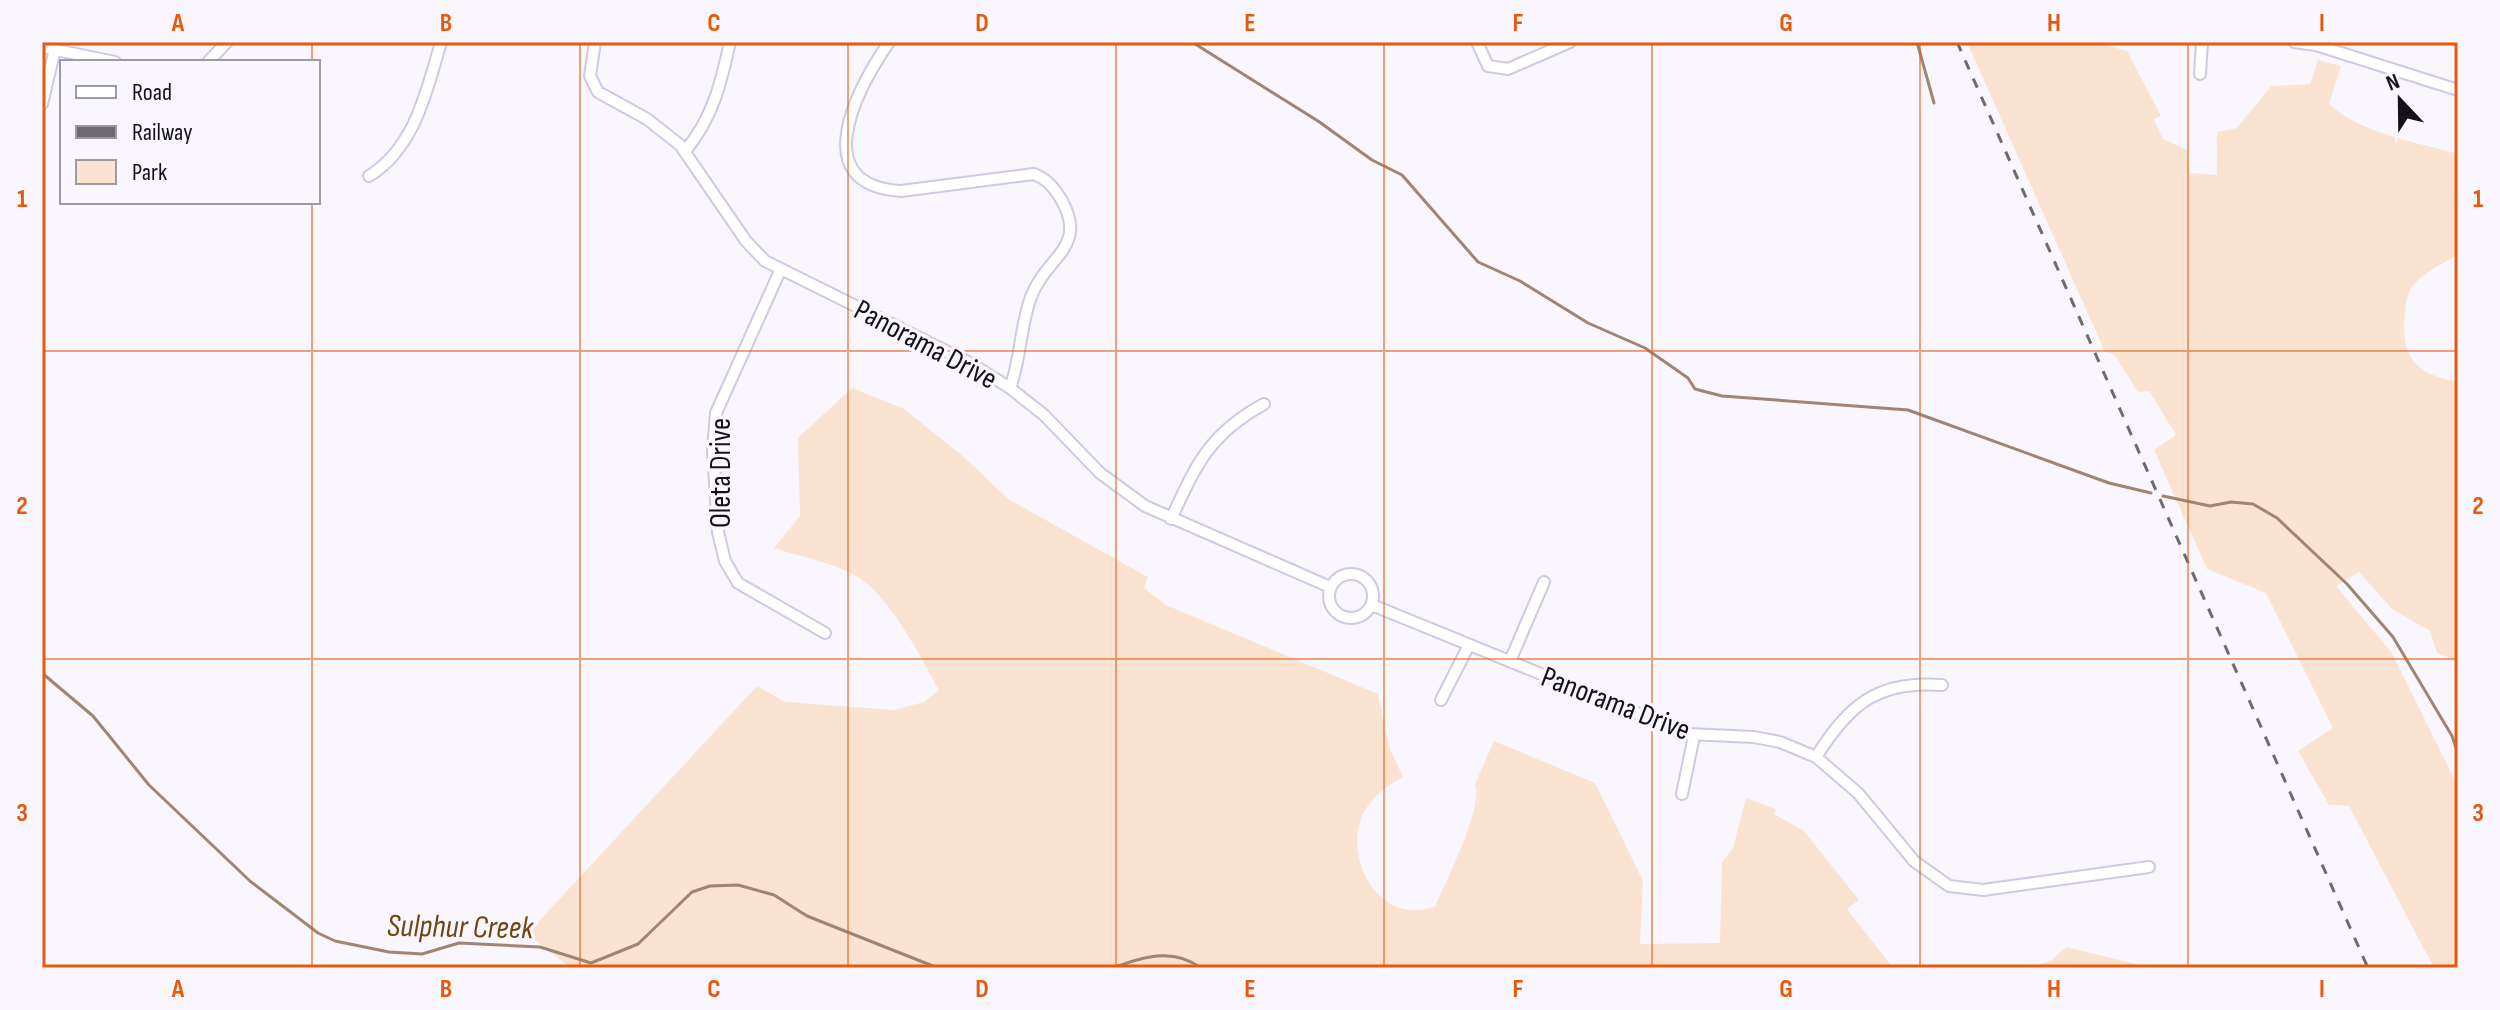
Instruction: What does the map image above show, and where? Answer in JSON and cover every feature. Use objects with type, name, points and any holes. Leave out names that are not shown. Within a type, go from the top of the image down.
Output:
[{"type":"street","points":[[210,60],[227,42]]},
{"type":"street","points":[[369,176],[391,157],[410,130],[441,42]]},
{"type":"street","name":"Panorama Drive","points":[[595,42],[590,76],[598,92],[647,119],[686,150],[755,253],[780,271],[890,322],[1010,388],[1044,415],[1119,489],[1171,519],[1330,587]]},
{"type":"street","points":[[686,150],[714,106],[730,42]]},
{"type":"street","points":[[889,42],[862,82],[850,115],[845,145],[857,172],[882,189],[901,191],[1034,174],[1053,188],[1069,215],[1070,241],[1031,298],[1019,363],[1010,388]]},
{"type":"street","points":[[1477,42],[1485,63],[1492,69],[1508,69],[1570,42]]},
{"type":"street","points":[[2200,74],[2202,42]]},
{"type":"street","points":[[2294,42],[2316,45],[2458,90]]},
{"type":"street","points":[[42,47],[106,60]]},
{"type":"street","points":[[42,104],[55,49]]},
{"type":"street","name":"Oleta Drive","points":[[780,271],[716,413],[713,450],[718,532],[725,561],[738,583],[825,633]]},
{"type":"street","points":[[1171,519],[1214,439],[1231,423],[1264,404]]},
{"type":"street","points":[[1358,575],[1373,590],[1372,605],[1357,618],[1343,617],[1331,607],[1330,587],[1339,577],[1358,575]]},
{"type":"street","points":[[1510,661],[1544,582]]},
{"type":"street","name":"Panorama Drive","points":[[1372,605],[1694,736],[1754,737],[1780,742],[1816,757],[1858,793],[1914,861],[1949,886],[1983,890],[2149,867]]},
{"type":"street","points":[[1441,700],[1469,645]]},
{"type":"street","points":[[1816,757],[1849,713],[1872,696],[1910,684],[1942,685]]},
{"type":"street","points":[[1682,794],[1694,736]]},
{"type":"green space","points":[[1967,42],[2094,42],[2127,51],[2161,116],[2154,119],[2163,139],[2187,150],[2190,173],[2217,175],[2217,132],[2237,128],[2271,86],[2310,84],[2318,60],[2341,66],[2329,104],[2342,114],[2390,136],[2458,154],[2458,255],[2430,271],[2413,286],[2407,300],[2404,328],[2408,352],[2421,368],[2443,379],[2458,382],[2458,661],[2437,653],[2430,631],[2392,609],[2359,572],[2336,586],[2392,653],[2458,786],[2458,968],[2434,968],[2349,806],[2329,805],[2298,751],[2333,728],[2266,593],[2207,569],[2154,450],[2176,435],[2149,391],[2138,392],[2114,354],[2105,352]]},
{"type":"green space","points":[[852,388],[904,409],[965,458],[1008,499],[1148,577],[1144,588],[1166,605],[1378,694],[1389,747],[1403,777],[1382,791],[1365,810],[1357,840],[1359,856],[1371,886],[1395,906],[1413,910],[1435,907],[1469,827],[1476,796],[1475,784],[1494,741],[1595,783],[1643,881],[1640,944],[1720,943],[1722,862],[1733,848],[1746,798],[1776,809],[1774,814],[1804,831],[1859,900],[1847,909],[1893,968],[571,968],[527,934],[757,686],[785,702],[894,710],[924,702],[939,690],[903,628],[868,585],[837,567],[774,548],[800,516],[798,438]]},
{"type":"green space","points":[[2066,947],[2153,968],[2029,968],[2052,960]]},
{"type":"waterway","points":[[1192,42],[1318,121],[1372,160],[1402,175],[1478,262],[1520,281],[1588,323],[1645,348],[1688,378],[1695,389],[1722,396],[1908,410],[2109,483],[2151,493]]},
{"type":"waterway","points":[[1917,42],[1934,103]]},
{"type":"waterway","points":[[2163,496],[2210,506],[2231,502],[2253,504],[2277,518],[2347,584],[2393,637],[2452,736],[2458,754]]},
{"type":"waterway","name":"Sulphur Creek","points":[[42,673],[93,716],[149,785],[250,881],[318,933],[335,941],[389,952],[422,954],[459,943],[540,947],[591,963],[638,944],[692,892],[710,886],[738,885],[774,895],[807,916],[938,968]]},
{"type":"waterway","name":"Sulphur Creek","points":[[1113,968],[1157,956],[1180,958],[1201,968]]},
{"type":"railway","points":[[1957,42],[2368,968]]}]
